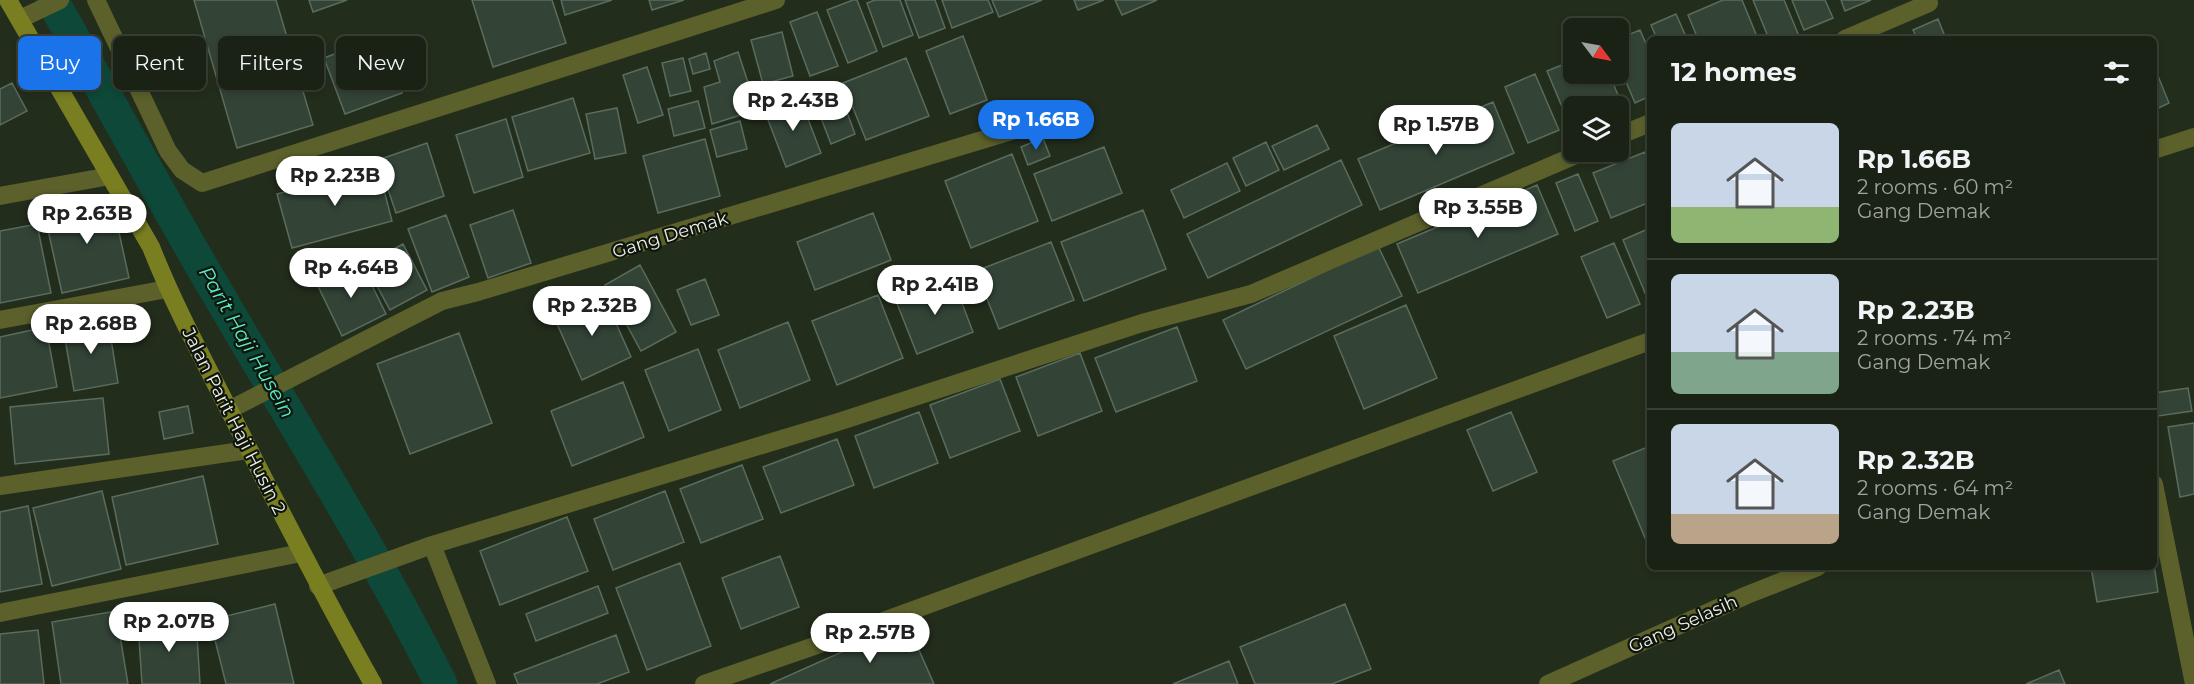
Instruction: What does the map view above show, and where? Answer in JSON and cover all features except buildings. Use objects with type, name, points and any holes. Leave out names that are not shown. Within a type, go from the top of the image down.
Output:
[{"type":"street","points":[[15,11],[60,0]]},
{"type":"street","points":[[96,0],[168,151],[182,170],[202,183],[776,0]]},
{"type":"street","points":[[1852,36],[1929,3]]},
{"type":"street","name":"Jalan Parit Haji Husin 2","points":[[15,11],[151,247],[167,289],[248,450],[318,586],[373,684]]},
{"type":"street","name":"Gang Demak","points":[[229,410],[442,301],[1048,120]]},
{"type":"street","points":[[1629,132],[1647,124]]},
{"type":"street","points":[[2157,149],[2194,136]]},
{"type":"street","points":[[318,586],[432,545],[838,422],[1142,323],[1251,294],[1563,161]]},
{"type":"street","points":[[0,196],[110,176]]},
{"type":"street","points":[[0,320],[167,289]]},
{"type":"street","points":[[704,684],[834,639],[1647,342]]},
{"type":"street","points":[[0,486],[248,450]]},
{"type":"street","points":[[2157,499],[2194,684]]},
{"type":"street","points":[[432,545],[487,684]]},
{"type":"street","points":[[0,613],[301,553]]},
{"type":"street","name":"Gang Selasih","points":[[1548,684],[1747,595],[1810,570]]},
{"type":"waterway","name":"Parit Haji Husein","points":[[52,0],[200,264],[362,539],[441,684]]}]
